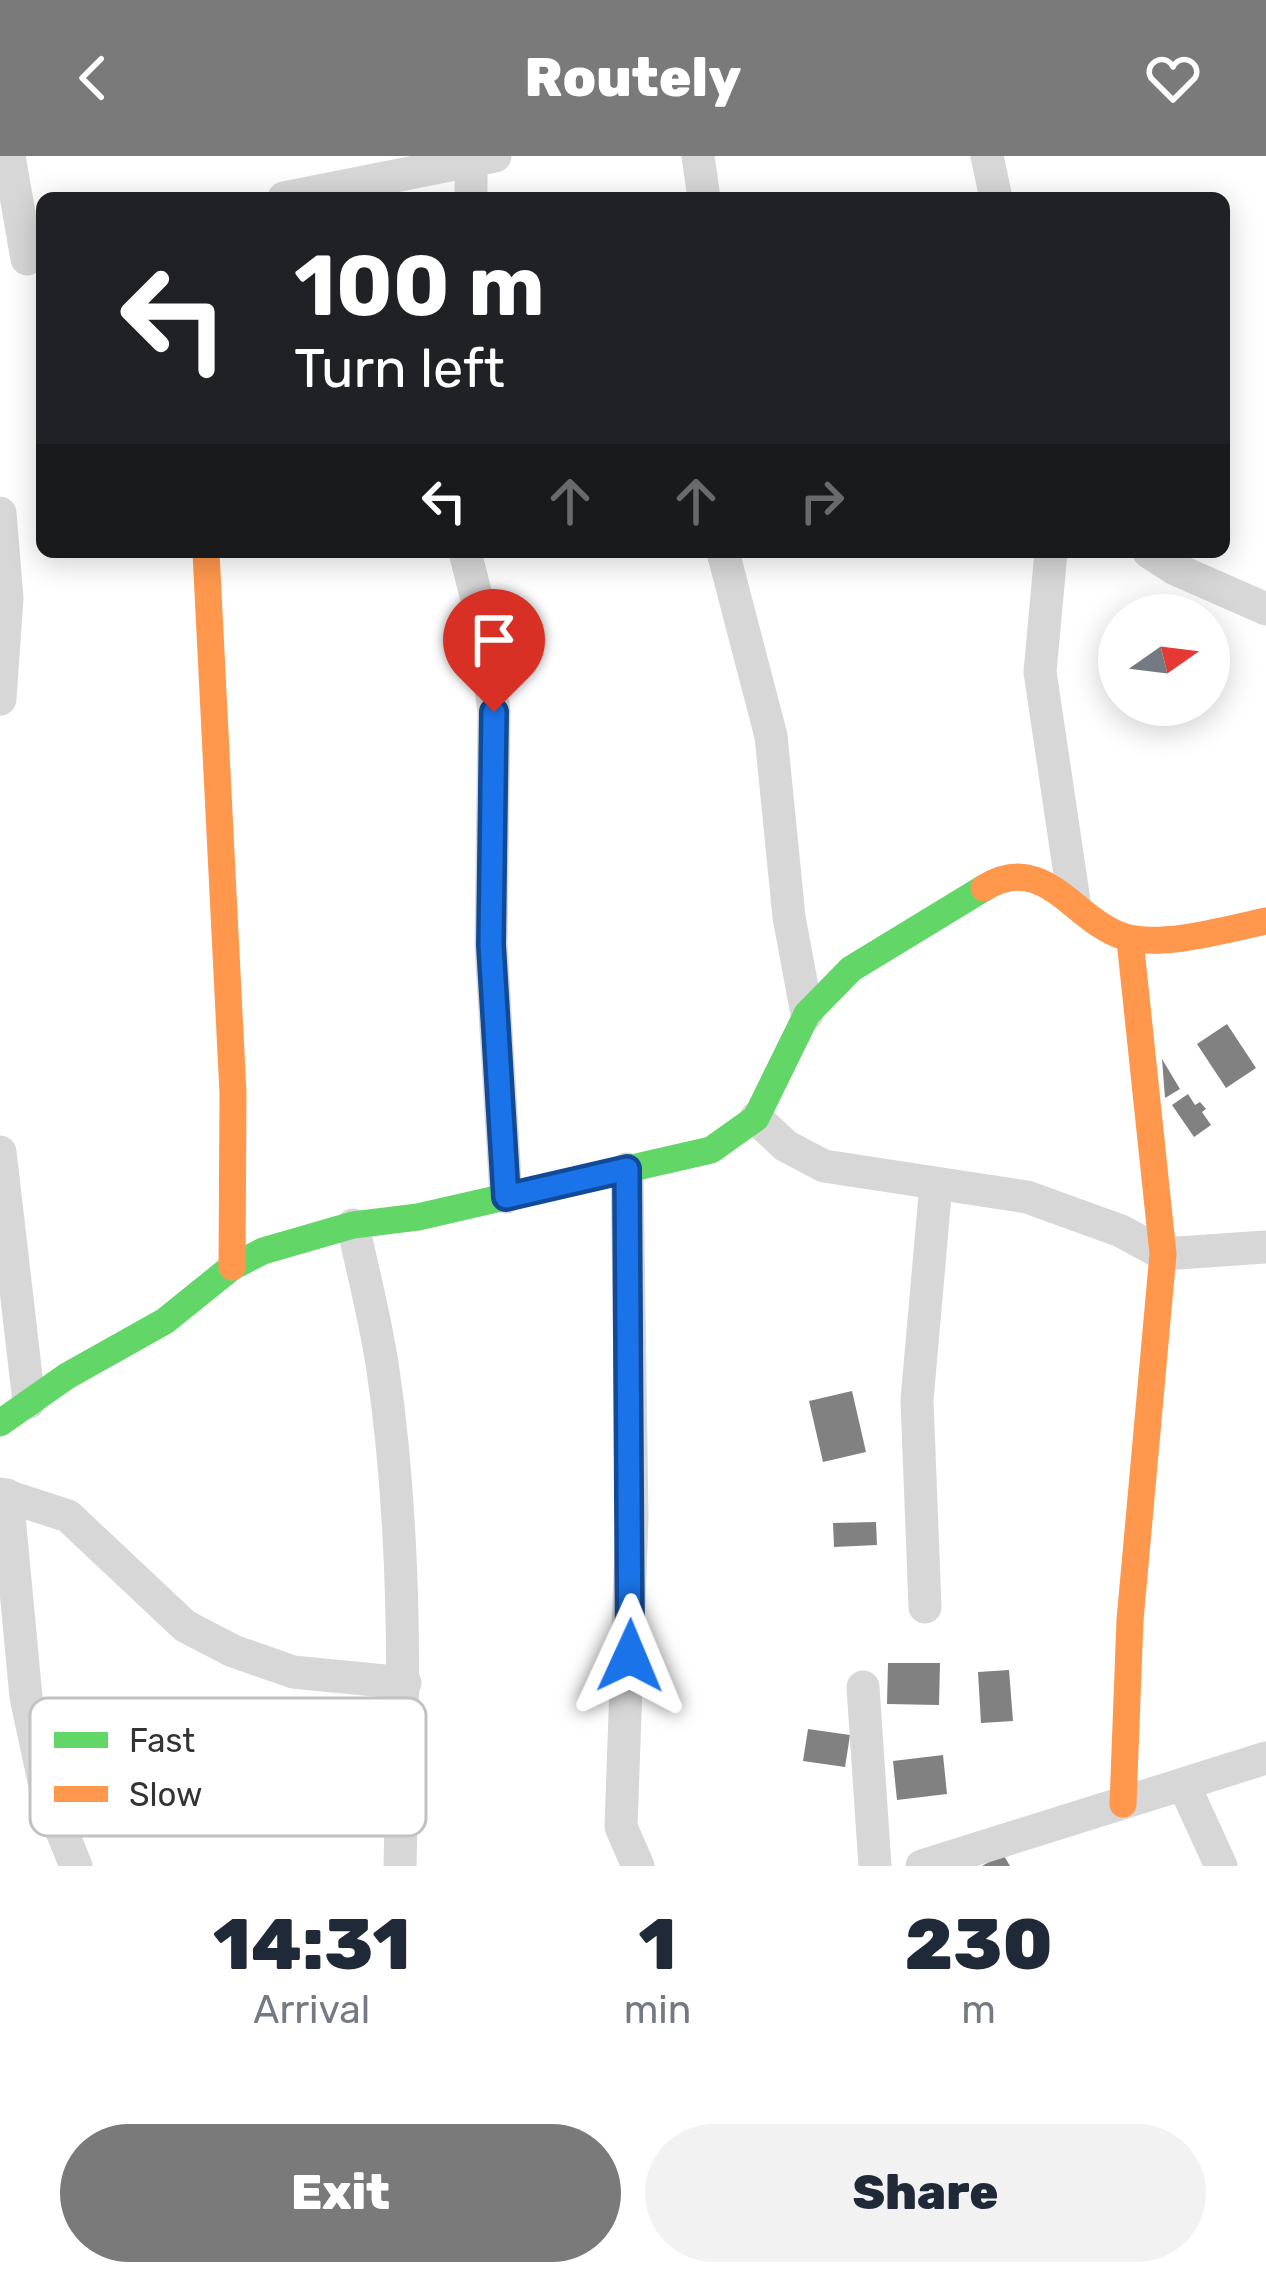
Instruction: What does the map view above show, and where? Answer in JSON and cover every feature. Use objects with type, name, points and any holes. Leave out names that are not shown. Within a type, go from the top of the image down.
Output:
[{"type":"street","points":[[10,156],[23,260]]},
{"type":"street","points":[[698,156],[703,192]]},
{"type":"street","points":[[987,156],[995,192]]},
{"type":"street","points":[[314,192],[483,158],[474,192]]},
{"type":"street","points":[[0,513],[7,598],[0,699]]},
{"type":"street","points":[[206,558],[232,1093],[232,1268]]},
{"type":"street","points":[[467,558],[483,623],[494,712],[491,945],[506,1197]]},
{"type":"street","points":[[725,558],[771,736],[789,917],[807,1014]]},
{"type":"street","points":[[1050,558],[1040,671],[1074,901]]},
{"type":"street","points":[[1159,558],[1266,609]]},
{"type":"street","points":[[0,1424],[165,1321],[232,1268],[263,1251],[352,1225],[418,1217],[711,1150],[756,1118],[807,1014],[851,970],[1000,878],[1035,878],[1074,901],[1104,928],[1130,940],[1266,921]]},
{"type":"street","points":[[1123,1804],[1130,1620],[1163,1254],[1130,940]]},
{"type":"street","points":[[756,1118],[786,1146],[824,1166],[1027,1197],[1121,1231],[1163,1254],[1266,1247]]},
{"type":"street","points":[[0,1151],[29,1402]]},
{"type":"street","points":[[627,1169],[632,1518],[621,1827],[638,1866]]},
{"type":"street","points":[[925,1607],[917,1400],[937,1184]]},
{"type":"street","points":[[352,1225],[382,1365],[391,1434],[405,1698]]},
{"type":"street","points":[[30,1715],[3,1495],[68,1516],[185,1626],[232,1651],[293,1672],[405,1683]]},
{"type":"street","points":[[863,1687],[875,1866]]},
{"type":"street","points":[[925,1866],[1266,1758]]},
{"type":"street","points":[[1184,1785],[1221,1866]]},
{"type":"street","points":[[64,1836],[76,1866]]},
{"type":"street","points":[[400,1866],[401,1836]]},
{"type":"building","points":[[1227,1024],[1256,1068],[1226,1088],[1197,1044]]},
{"type":"building","points":[[1162,1059],[1180,1089],[1165,1098]]},
{"type":"building","points":[[1188,1094],[1195,1105],[1200,1102],[1206,1109],[1202,1112],[1211,1125],[1194,1137],[1172,1105]]},
{"type":"building","points":[[852,1391],[866,1452],[823,1462],[809,1401]]},
{"type":"building","points":[[876,1522],[877,1545],[834,1547],[833,1523]]},
{"type":"building","points":[[888,1663],[940,1663],[939,1705],[887,1704]]},
{"type":"building","points":[[1009,1670],[1013,1721],[981,1723],[978,1672]]},
{"type":"building","points":[[808,1729],[850,1735],[845,1767],[803,1761]]},
{"type":"building","points":[[943,1755],[947,1794],[897,1800],[893,1761]]},
{"type":"building","points":[[1003,1854],[1010,1866],[982,1866]]},
{"type":"traffic: fast","points":[[0,1423],[67,1376],[165,1321],[232,1267],[263,1251],[353,1225],[418,1217],[711,1150],[756,1118],[807,1014],[851,969],[984,888]]},
{"type":"traffic: slow","points":[[206,558],[233,1093],[232,1267]]},
{"type":"traffic: slow","points":[[984,888],[1005,879],[1042,883],[1107,929],[1140,940],[1195,936],[1266,921]]},
{"type":"traffic: slow","points":[[1123,1804],[1130,1620],[1163,1254],[1130,940]]},
{"type":"route","points":[[494,712],[491,945],[506,1197],[627,1169],[630,1656]]}]
